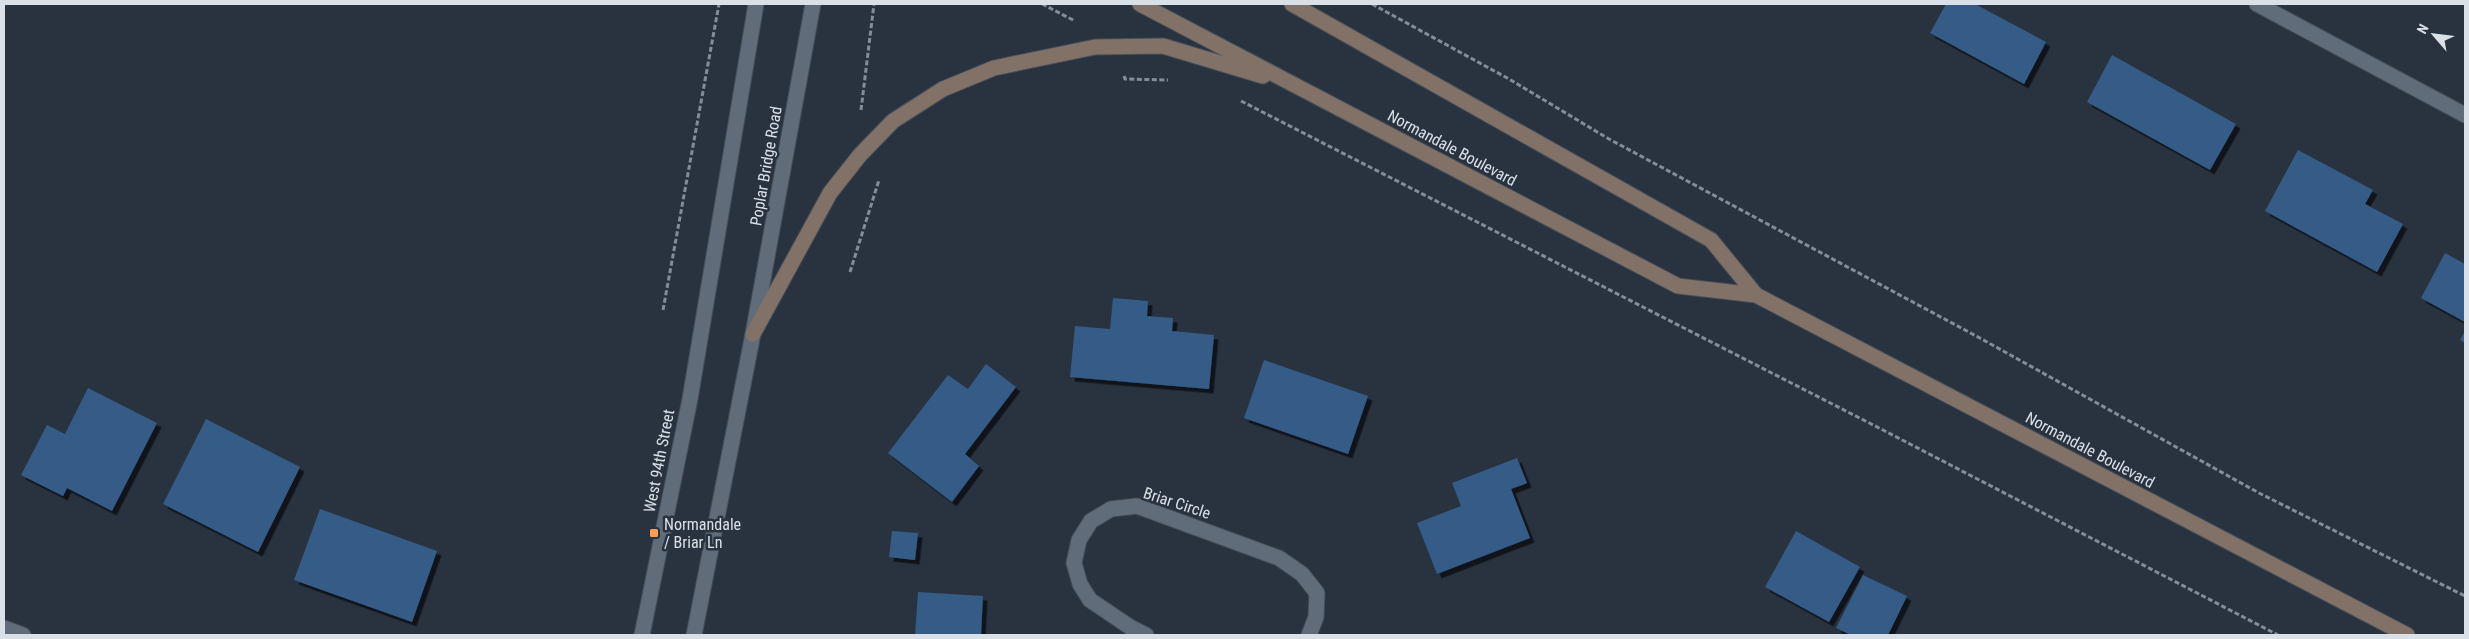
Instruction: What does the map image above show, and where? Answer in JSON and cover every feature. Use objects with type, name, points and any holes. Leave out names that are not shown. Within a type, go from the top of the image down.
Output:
[{"type":"main road","name":"Normandale Boulevard","points":[[1140,4],[1678,286],[1756,295],[2407,635]]},
{"type":"main road","name":"Normandale Boulevard","points":[[1292,4],[1711,240],[1756,295]]},
{"type":"main road","points":[[754,334],[830,193],[860,155],[893,121],[943,89],[994,68],[1042,56],[1103,47],[1163,46],[1295,85]]},
{"type":"street","name":"West 94th Street","points":[[642,635],[690,399],[756,4]]},
{"type":"street","name":"Poplar Bridge Road","points":[[754,334],[813,4]]},
{"type":"street","points":[[2257,4],[2465,115]]},
{"type":"street","points":[[694,635],[754,334]]},
{"type":"street","name":"Briar Circle","points":[[1146,635],[1130,627],[1090,600],[1080,584],[1074,563],[1078,540],[1091,521],[1111,509],[1137,506],[1279,558],[1302,574],[1317,594],[1316,617],[1309,635]]},
{"type":"street","points":[[4,628],[23,635]]},
{"type":"path","points":[[663,310],[719,4]]},
{"type":"path","points":[[1042,4],[1080,23],[1124,68],[1125,78],[1176,81]]},
{"type":"path","points":[[1372,4],[1509,79],[1609,139],[1978,337],[2259,493],[2465,596]]},
{"type":"path","points":[[1231,98],[1892,434],[2278,635]]},
{"type":"building","points":[[1946,4],[1975,4],[2046,42],[2024,84],[1930,33]]},
{"type":"building","points":[[2112,55],[2236,124],[2210,170],[2087,102]]},
{"type":"building","points":[[2298,150],[2373,190],[2365,204],[2403,224],[2377,272],[2265,211]]},
{"type":"building","points":[[2445,253],[2465,264],[2465,322],[2421,298]]},
{"type":"building","points":[[1113,298],[1148,301],[1147,316],[1173,318],[1172,331],[1214,335],[1209,389],[1070,377],[1075,326],[1110,329]]},
{"type":"building","points":[[2465,331],[2465,343],[2460,340]]},
{"type":"building","points":[[1264,360],[1368,396],[1348,454],[1244,418]]},
{"type":"building","points":[[986,364],[1016,387],[965,454],[979,466],[952,502],[888,453],[948,375],[968,389]]},
{"type":"building","points":[[88,388],[157,423],[112,511],[67,488],[63,496],[21,475],[47,425],[65,434]]},
{"type":"building","points":[[206,419],[300,467],[258,552],[163,504]]},
{"type":"building","points":[[1517,458],[1527,483],[1511,489],[1530,538],[1437,574],[1417,523],[1461,506],[1452,483]]},
{"type":"building","points":[[320,509],[437,551],[412,622],[294,580]]},
{"type":"building","points":[[892,531],[918,533],[915,560],[889,557]]},
{"type":"building","points":[[1796,531],[1860,567],[1829,622],[1765,587]]},
{"type":"building","points":[[1863,575],[1907,596],[1888,635],[1851,635],[1836,628]]},
{"type":"building","points":[[918,592],[983,596],[981,635],[915,635]]},
{"type":"place","name":"Normandale / Briar Ln","points":[[654,533]]}]
